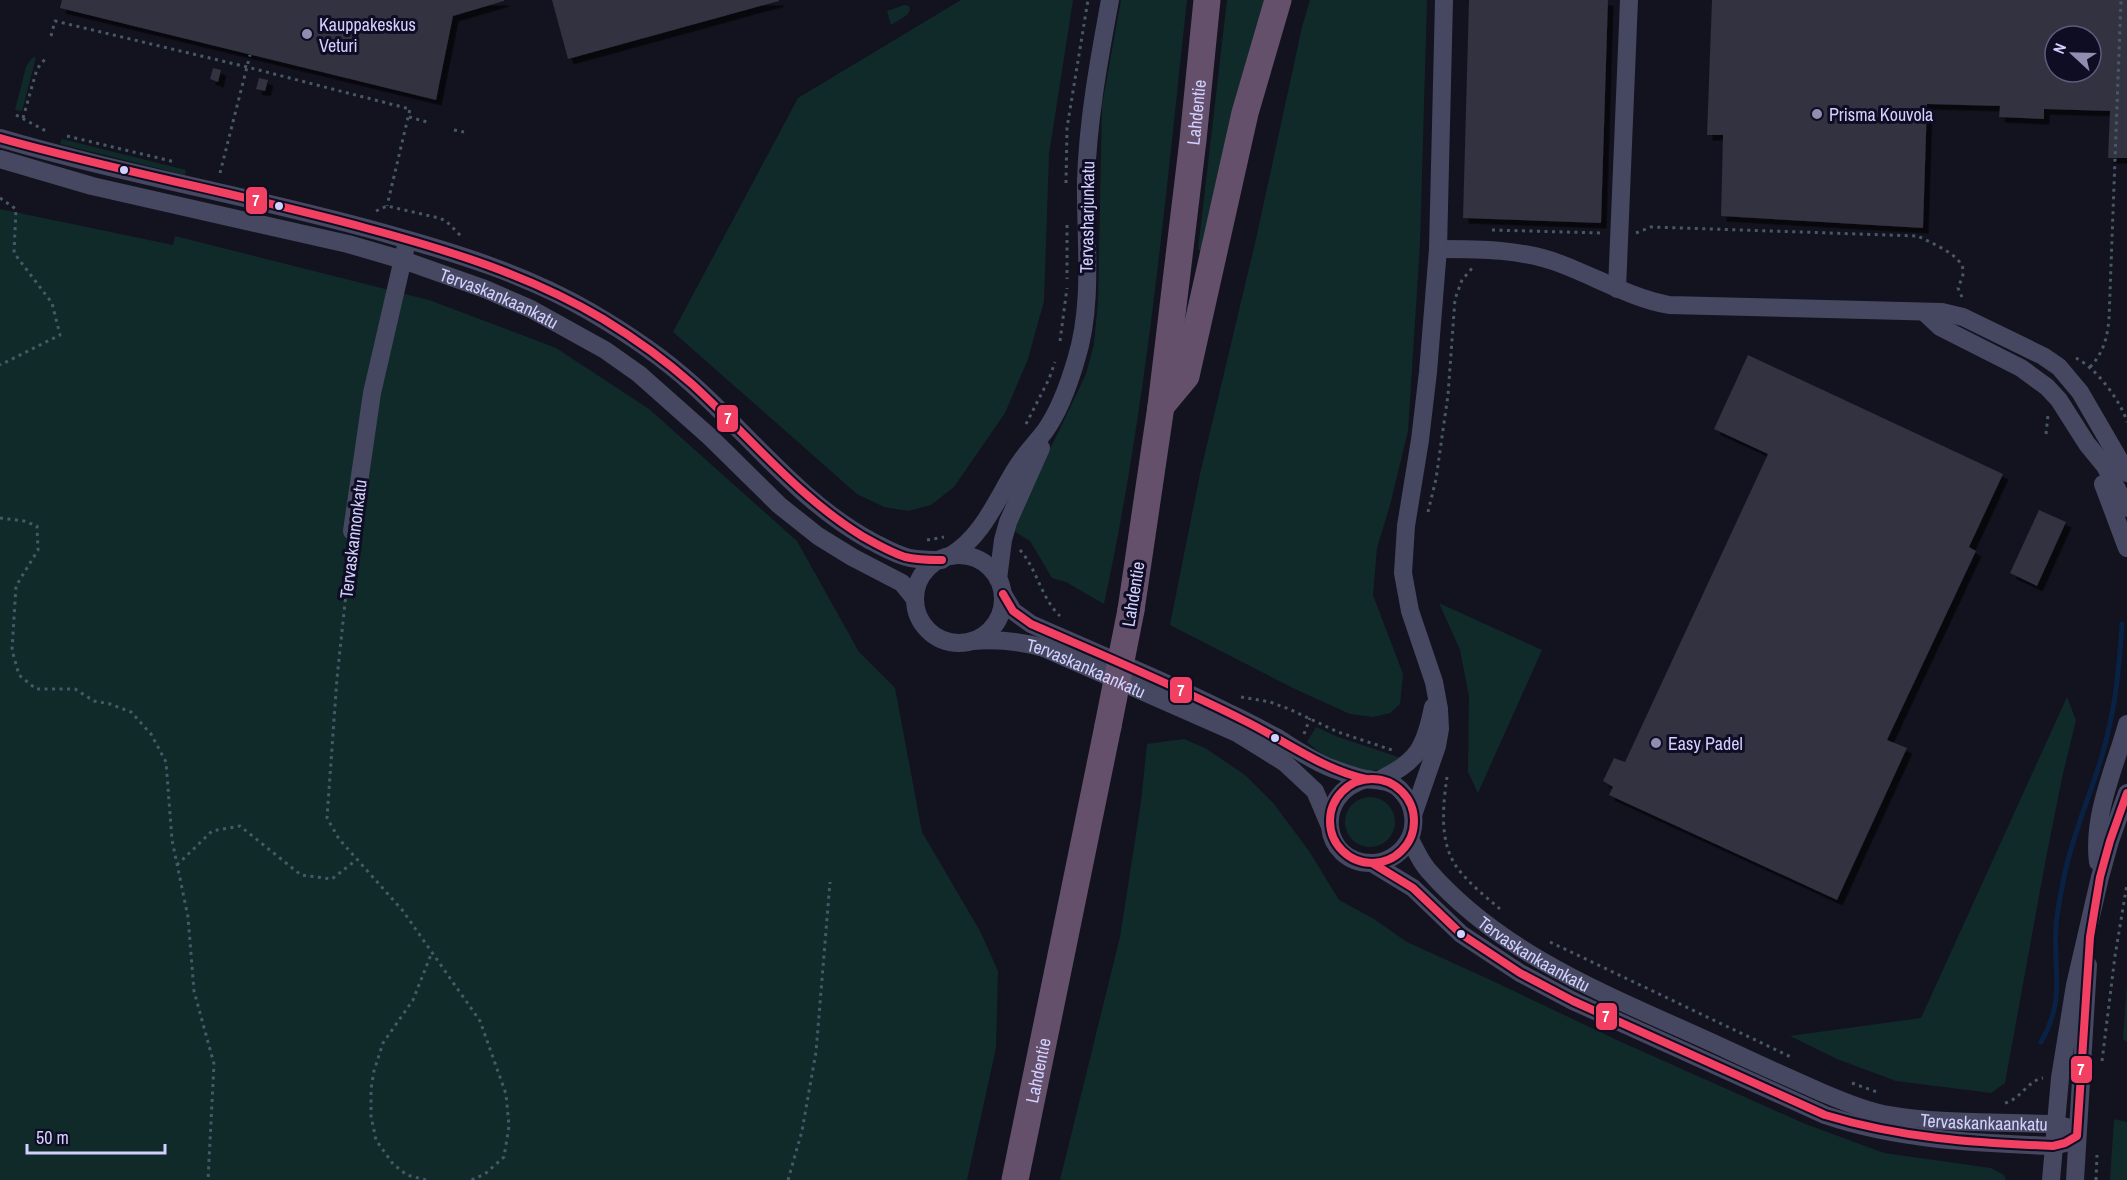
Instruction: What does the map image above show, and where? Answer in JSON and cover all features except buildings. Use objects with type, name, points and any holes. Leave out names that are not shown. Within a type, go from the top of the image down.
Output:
[{"type":"highway","name":"Lahdentie","points":[[1015,1180],[1131,610],[1161,406],[1193,140],[1207,0]]},
{"type":"highway","points":[[1161,406],[1186,376],[1245,113],[1278,0]]},
{"type":"street","name":"Tervasharjunkatu","points":[[946,558],[968,544],[981,529],[1017,467],[1046,429],[1058,408],[1077,360],[1086,301],[1089,132],[1110,0]]},
{"type":"street","points":[[1413,815],[1437,746],[1440,729],[1434,682],[1410,611],[1403,573],[1406,526],[1428,372],[1438,249],[1444,0]]},
{"type":"street","points":[[1617,289],[1629,0]]},
{"type":"street","name":"Tervaskankaankatu","points":[[0,138],[88,162],[323,216],[408,239],[530,280],[589,311],[649,349],[689,381],[806,495],[832,517],[891,551],[909,558],[946,558]]},
{"type":"street","name":"Tervaskankaankatu","points":[[0,159],[92,186],[348,244],[403,260],[485,289],[531,309],[605,350],[639,374],[710,437],[779,505],[818,536],[902,583],[915,599]]},
{"type":"street","name":"Tervaskannonkatu","points":[[352,531],[372,393],[408,239]]},
{"type":"street","points":[[1438,249],[1475,249],[1528,255],[1561,264],[1647,301],[1669,305],[1942,312],[1963,317],[2043,356],[2059,367],[2080,392],[2127,473]]},
{"type":"street","points":[[1924,312],[1940,327],[2021,368],[2041,382],[2059,400],[2087,444],[2105,466],[2127,508]]},
{"type":"street","name":"Tervasharjunkatu","points":[[1000,586],[1003,540],[1008,522],[1039,453],[1046,429]]},
{"type":"street","points":[[2087,444],[2127,548]]},
{"type":"street","points":[[961,555],[976,558],[989,566],[1000,586],[1002,609],[996,623],[985,634],[973,641],[957,643],[942,640],[929,632],[921,621],[915,606],[915,591],[921,577],[932,564],[946,558],[961,555]]},
{"type":"street","name":"Tervaskankaankatu","points":[[1000,586],[1013,611],[1032,624],[1230,713],[1331,768],[1374,779]]},
{"type":"street","name":"Tervaskankaankatu","points":[[973,641],[1014,641],[1044,648],[1237,733],[1285,763],[1315,791],[1330,826]]},
{"type":"street","points":[[1374,779],[1393,784],[1403,792],[1410,802],[1413,827],[1410,839],[1394,856],[1372,863],[1349,856],[1340,848],[1333,838],[1330,815],[1338,795],[1346,787],[1402,769],[1412,760],[1421,745],[1433,708],[1434,682]]},
{"type":"street","points":[[2100,877],[2097,850],[2099,826],[2127,724]]},
{"type":"street","points":[[2051,1180],[2055,1124],[2073,995],[2100,877],[2127,793]]},
{"type":"street","name":"Tervaskankaankatu","points":[[1372,863],[1413,888],[1461,934],[1520,973],[1573,1001],[1816,1112],[1854,1125],[1918,1137],[2053,1146],[2065,1143],[2077,1136],[2066,1127],[2055,1124],[1922,1119],[1882,1113],[1837,1099],[1801,1083],[1577,980],[1538,959],[1495,932],[1477,917],[1428,870],[1410,839]]},
{"type":"street","points":[[2076,1180],[2090,937],[2094,906]]},
{"type":"street","points":[[1659,1041],[1667,1022]]},
{"type":"path","points":[[1066,186],[1067,128],[1088,0]]},
{"type":"path","points":[[2090,366],[2104,348],[2109,319],[2121,0]]},
{"type":"path","points":[[51,36],[54,21],[410,109],[387,206]]},
{"type":"path","points":[[220,172],[250,55]]},
{"type":"path","points":[[23,119],[37,69],[45,59]]},
{"type":"path","points":[[408,117],[427,122]]},
{"type":"path","points":[[454,130],[464,132]]},
{"type":"path","points":[[0,198],[16,209],[14,253],[52,303],[60,335],[0,365]]},
{"type":"path","points":[[394,207],[446,221],[461,236]]},
{"type":"path","points":[[1059,349],[1067,285],[1066,219]]},
{"type":"path","points":[[1634,233],[1651,228],[1918,236],[1957,258],[1963,266],[1964,273],[1958,288],[1963,300]]},
{"type":"path","points":[[1488,230],[1610,233]]},
{"type":"path","points":[[1426,519],[1432,499],[1448,395],[1455,298],[1458,287],[1473,267],[1474,261]]},
{"type":"path","points":[[2067,354],[2090,366],[2125,414],[2127,422]]},
{"type":"path","points":[[1023,429],[1049,379],[1055,359]]},
{"type":"path","points":[[0,518],[24,521],[37,526],[38,550],[16,586],[12,650],[19,675],[36,689],[75,689],[94,700],[131,712],[151,734],[166,762],[172,840],[188,917],[194,991],[214,1064],[208,1180]]},
{"type":"path","name":"Tervaskannonkatu","points":[[352,531],[337,678],[327,818],[339,839],[402,911],[480,1021],[506,1094],[509,1126],[504,1157],[485,1174],[471,1180]]},
{"type":"path","points":[[924,540],[947,536]]},
{"type":"path","points":[[1017,548],[1030,564],[1049,603],[1057,614],[1066,620]]},
{"type":"path","points":[[1237,696],[1270,702],[1347,736],[1400,753]]},
{"type":"path","points":[[1303,735],[1310,718]]},
{"type":"path","points":[[1448,770],[1444,816],[1449,853],[1456,867],[1502,911]]},
{"type":"path","points":[[177,865],[212,831],[240,826],[301,875],[332,879],[356,859]]},
{"type":"path","points":[[788,1180],[802,1131],[816,1052],[830,882]]},
{"type":"path","points":[[2101,1070],[2127,884]]},
{"type":"path","points":[[1542,938],[1793,1058]]},
{"type":"path","points":[[426,1180],[407,1175],[393,1164],[376,1140],[371,1116],[371,1089],[383,1043],[413,1000],[432,952]]},
{"type":"path","points":[[2001,1104],[2020,1096],[2039,1078],[2048,1077]]},
{"type":"path","points":[[1848,1082],[1883,1094]]},
{"type":"path","points":[[2096,1180],[2097,1155]]},
{"type":"green space","points":[[961,0],[1073,0],[1049,154],[1044,301],[1028,359],[1005,413],[954,487],[931,505],[908,511],[884,507],[857,494],[673,332],[798,98]]},
{"type":"green space","points":[[1121,0],[1187,0],[1143,379],[1119,529],[1104,604],[1066,582],[1052,578],[1030,541],[1014,531],[1030,484],[1054,441],[1086,374],[1094,344],[1098,302],[1102,105]]},
{"type":"green space","points":[[1227,0],[1269,0],[1203,250],[1198,250]]},
{"type":"green space","points":[[1310,0],[1427,0],[1420,244],[1408,431],[1377,548],[1373,595],[1403,674],[1400,704],[1390,713],[1373,717],[1350,714],[1295,689],[1170,625],[1200,474]]},
{"type":"green space","points":[[904,5],[909,6],[910,10],[907,15],[891,25],[887,11]]},
{"type":"green space","points":[[36,57],[22,111],[15,110],[26,67],[32,58]]},
{"type":"green space","points":[[62,139],[186,170],[185,175],[60,144]]},
{"type":"green space","points":[[0,209],[173,245],[175,236],[429,300],[556,348],[649,409],[797,541],[859,652],[895,688],[922,832],[980,931],[998,971],[996,1048],[967,1180],[0,1180]]},
{"type":"green space","points":[[1439,603],[1542,650],[1478,793],[1468,772],[1469,696],[1460,650]]},
{"type":"green space","points":[[2067,697],[2076,720],[2046,858],[2005,1083],[1991,1093],[1896,1081],[1837,1059],[1790,1036],[1921,1018]]},
{"type":"green space","points":[[1316,727],[1338,737],[1401,758],[1384,768],[1364,771],[1353,769],[1323,755],[1307,742]]},
{"type":"green space","points":[[1184,739],[1205,748],[1245,775],[1274,804],[1309,851],[1339,900],[1374,919],[1407,942],[1619,1041],[1803,1123],[1884,1153],[1991,1168],[2004,1175],[2006,1180],[1060,1180],[1120,937],[1141,802],[1147,744]]},
{"type":"green space","points":[[1370,797],[1388,804],[1395,822],[1388,840],[1370,847],[1352,840],[1345,822],[1352,804]]},
{"type":"green space","points":[[2127,982],[2127,1042],[2123,1039]]},
{"type":"green space","points":[[2114,1119],[2127,1122],[2127,1180],[2110,1180]]},
{"type":"waterway","points":[[2041,1042],[2049,1027],[2056,999],[2056,927],[2060,895],[2071,847],[2110,725],[2118,675],[2122,624]]},
{"type":"transit line","name":"7","points":[[0,138],[397,236],[488,265],[546,289],[603,319],[671,366],[795,484],[838,520],[862,536],[899,555],[914,559],[942,560]]},
{"type":"transit line","name":"7","points":[[1003,594],[1013,611],[1031,624],[1217,707],[1318,761],[1366,779]]},
{"type":"transit line","name":"7","points":[[1372,779],[1395,786],[1407,798],[1414,821],[1407,844],[1395,856],[1372,863],[1349,856],[1337,844],[1330,821],[1337,798],[1349,786],[1372,779]]},
{"type":"transit line","name":"7","points":[[1372,863],[1413,888],[1461,934],[1520,973],[1573,1001],[1825,1115],[1881,1129],[1938,1138],[2053,1146],[2065,1143],[2077,1136],[2090,937],[2100,877],[2127,793]]},
{"type":"place","name":"Kauppakeskus Veturi","points":[[307,34]]},
{"type":"place","name":"Prisma Kouvola","points":[[1817,114]]},
{"type":"place","name":"Easy Padel","points":[[1656,743]]}]
